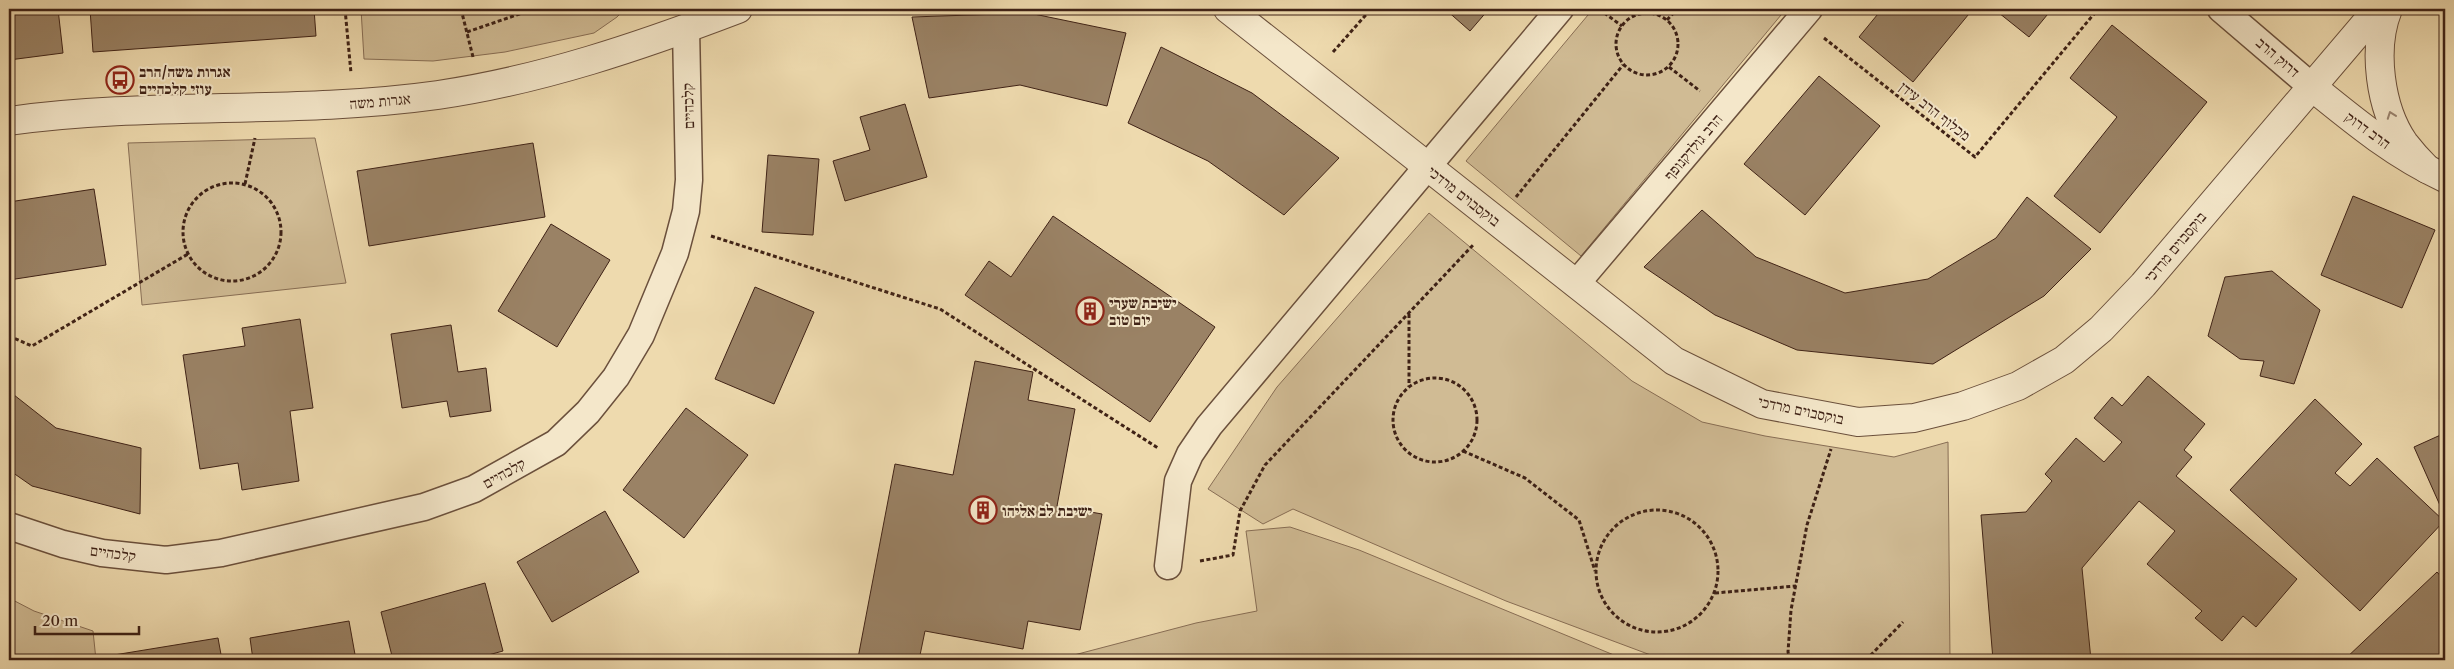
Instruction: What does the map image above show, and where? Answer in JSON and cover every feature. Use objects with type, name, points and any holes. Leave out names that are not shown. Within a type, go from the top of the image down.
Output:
[{"type":"street","name":"אגרות משה","points":[[9,121],[41,116],[137,111],[261,108],[354,103],[438,95],[584,63],[686,19],[738,9]]},
{"type":"street","name":"בוקסבוים מרדכי","points":[[1228,9],[1674,361],[1762,404],[1858,422],[1914,418],[1963,406],[2018,386],[2064,360],[2101,329],[2143,286],[2378,9]]},
{"type":"street","points":[[1168,566],[1178,481],[1184,465],[1209,426],[1560,9]]},
{"type":"street","name":"דרוק הרב","points":[[2221,9],[2311,86]]},
{"type":"street","points":[[2388,9],[2380,44],[2380,63],[2390,115],[2404,142],[2436,173]]},
{"type":"street","name":"הרב גולדקנופף","points":[[1576,284],[1805,14]]},
{"type":"street","name":"קלכהיים","points":[[9,526],[63,544],[102,553],[166,560],[221,553],[415,509],[474,489],[556,443],[588,412],[616,376],[641,335],[675,253],[686,211],[689,180],[686,19]]},
{"type":"street","name":"הרב דרוק","points":[[2311,86],[2369,133],[2436,173]]},
{"type":"path","points":[[345,9],[354,103]]},
{"type":"path","points":[[461,9],[481,86]]},
{"type":"path","points":[[467,32],[534,9]]},
{"type":"path","points":[[1313,75],[1371,9]]},
{"type":"path","points":[[1599,9],[1622,26]]},
{"type":"path","points":[[1667,20],[1676,9]]},
{"type":"path","name":"מכלוף הרב עידן","points":[[1805,14],[1975,157],[2098,9]]},
{"type":"path","points":[[1646,13],[1657,15],[1667,20],[1674,27],[1678,48],[1675,58],[1668,68],[1654,75],[1642,75],[1623,66],[1617,53],[1616,43],[1622,26],[1636,15],[1646,13]]},
{"type":"path","points":[[1168,566],[1233,554],[1240,511],[1265,465],[1496,221],[1623,66]]},
{"type":"path","points":[[1668,68],[1725,109]]},
{"type":"path","points":[[245,184],[261,108]]},
{"type":"path","points":[[229,182],[245,184],[260,191],[275,205],[281,221],[282,239],[276,255],[264,269],[249,279],[231,282],[214,278],[199,268],[188,254],[184,241],[183,224],[189,208],[199,195],[213,186],[229,182]]},
{"type":"path","points":[[682,227],[940,309],[1184,465]]},
{"type":"path","points":[[9,336],[32,346],[188,254]]},
{"type":"path","points":[[1409,314],[1409,387]]},
{"type":"path","points":[[1434,378],[1448,380],[1461,386],[1471,397],[1476,411],[1477,426],[1472,440],[1463,451],[1449,460],[1435,462],[1420,459],[1408,452],[1399,440],[1394,426],[1394,412],[1399,399],[1409,387],[1419,381],[1434,378]]},
{"type":"path","points":[[1790,660],[1788,652],[1791,610],[1807,525],[1840,418]]},
{"type":"path","points":[[1463,451],[1525,478],[1579,520],[1596,573],[1600,594],[1611,612],[1624,623],[1644,632],[1664,633],[1685,626],[1702,614],[1715,593],[1719,572],[1715,551],[1705,532],[1688,518],[1668,511],[1646,511],[1626,518],[1610,532],[1599,552],[1596,573]]},
{"type":"path","points":[[1715,593],[1796,586]]},
{"type":"path","points":[[1866,660],[1903,622]]},
{"type":"shaded area","points":[[361,9],[625,9],[594,33],[505,52],[433,61],[364,59]]},
{"type":"shaded area","points":[[1593,9],[1786,9],[1581,256],[1466,161]]},
{"type":"shaded area","points":[[315,138],[346,283],[142,305],[128,143]]},
{"type":"shaded area","points":[[1429,213],[1632,381],[1702,422],[1765,436],[1894,457],[1948,442],[1950,660],[1664,660],[1506,601],[1293,509],[1263,524],[1208,489],[1277,387]]},
{"type":"shaded area","points":[[1290,527],[1359,550],[1626,660],[1055,660],[1196,623],[1257,611],[1246,531]]},
{"type":"shaded area","points":[[9,598],[34,611],[93,631],[96,660],[9,660]]},
{"type":"building","points":[[9,9],[58,9],[63,53],[9,60]]},
{"type":"building","points":[[90,9],[314,9],[316,36],[93,52]]},
{"type":"building","points":[[1445,9],[1489,9],[1470,31]]},
{"type":"building","points":[[1882,9],[1973,9],[1913,82],[1859,37]]},
{"type":"building","points":[[1994,9],[2052,9],[2029,37]]},
{"type":"building","points":[[1029,13],[1126,33],[1107,106],[1020,85],[929,98],[912,17]]},
{"type":"building","points":[[2112,25],[2207,102],[2100,233],[2054,196],[2117,117],[2070,78]]},
{"type":"building","points":[[1161,47],[1252,93],[1339,158],[1284,215],[1208,161],[1128,123]]},
{"type":"building","points":[[1819,76],[1880,126],[1805,215],[1744,164]]},
{"type":"building","points":[[905,104],[927,177],[845,201],[833,161],[870,150],[860,117]]},
{"type":"building","points":[[533,143],[545,217],[369,246],[357,171]]},
{"type":"building","points":[[768,155],[819,159],[813,235],[762,232]]},
{"type":"building","points":[[94,189],[106,265],[9,280],[9,202]]},
{"type":"building","points":[[2353,196],[2435,230],[2402,308],[2321,275]]},
{"type":"building","points":[[2027,197],[2091,249],[2044,296],[1933,364],[1797,350],[1715,315],[1644,267],[1702,210],[1756,257],[1845,293],[1928,279],[1996,238]]},
{"type":"building","name":"ישיבת שערי יום טוב","points":[[1053,216],[1215,327],[1150,422],[965,295],[989,261],[1011,277]]},
{"type":"building","points":[[551,224],[610,260],[557,347],[498,311]]},
{"type":"building","points":[[2272,271],[2320,310],[2294,384],[2260,376],[2264,361],[2240,359],[2208,336],[2225,277]]},
{"type":"building","points":[[755,287],[814,312],[774,404],[715,379]]},
{"type":"building","points":[[300,319],[313,408],[290,411],[299,481],[242,490],[238,463],[200,469],[183,355],[245,346],[242,328]]},
{"type":"building","points":[[451,325],[458,372],[486,368],[491,411],[450,417],[447,401],[402,408],[391,334]]},
{"type":"building","name":"ישיבת לב אליהו","points":[[975,361],[1033,372],[1028,400],[1075,409],[1057,506],[1102,514],[1080,630],[1028,621],[1023,649],[925,631],[919,660],[858,658],[895,464],[953,475]]},
{"type":"building","points":[[2148,376],[2205,424],[2184,450],[2192,457],[2176,476],[2297,579],[2256,627],[2243,616],[2222,641],[2195,618],[2202,611],[2147,564],[2175,531],[2139,501],[2082,568],[2091,660],[1993,660],[1981,515],[2026,512],[2052,481],[2045,474],[2076,438],[2104,462],[2122,442],[2094,418],[2112,397],[2122,406]]},
{"type":"building","points":[[9,391],[56,428],[141,448],[140,514],[32,486],[9,470]]},
{"type":"building","points":[[2315,399],[2362,444],[2335,473],[2350,486],[2377,458],[2444,521],[2360,611],[2230,490]]},
{"type":"building","points":[[686,408],[748,455],[684,538],[623,490]]},
{"type":"building","points":[[2445,433],[2445,511],[2443,512],[2414,447]]},
{"type":"building","points":[[605,511],[639,572],[552,622],[517,562]]},
{"type":"building","points":[[2437,572],[2445,581],[2445,660],[2344,660]]},
{"type":"building","points":[[485,583],[503,651],[470,660],[393,660],[381,612]]},
{"type":"building","points":[[349,621],[356,660],[253,660],[250,638]]},
{"type":"building","points":[[218,638],[222,660],[114,660],[114,655]]},
{"type":"place","name":"אגרות משה/הרב עוזי קלכהיים","points":[[120,80]]},
{"type":"place","name":"ישיבת שערי יום טוב","points":[[1090,311]]},
{"type":"place","name":"ישיבת לב אליהו","points":[[983,510]]}]
